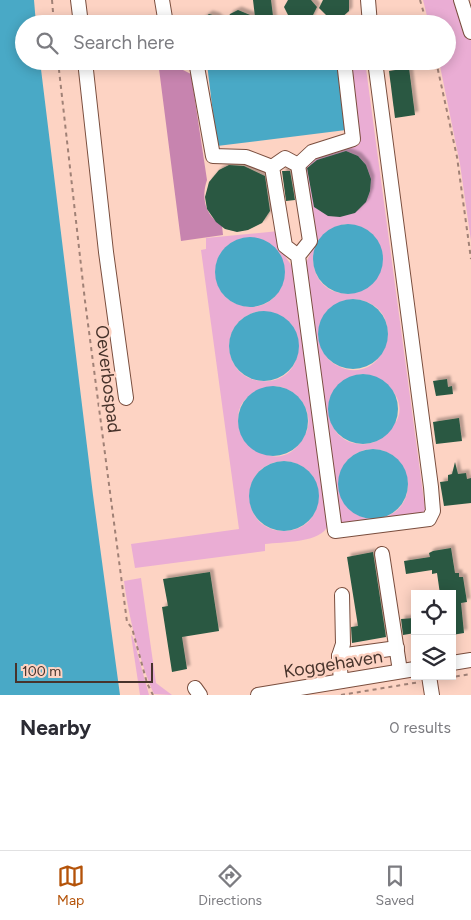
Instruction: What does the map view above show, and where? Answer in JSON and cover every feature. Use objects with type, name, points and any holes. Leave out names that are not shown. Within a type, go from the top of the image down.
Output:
[{"type":"street","points":[[78,0],[80,15]]},
{"type":"street","points":[[162,0],[164,15]]},
{"type":"street","points":[[368,0],[369,15]]},
{"type":"street","points":[[461,0],[471,32]]},
{"type":"street","points":[[86,70],[106,252],[126,398]]},
{"type":"street","points":[[198,70],[213,156],[246,158],[272,166],[285,158],[298,166],[310,241],[298,256]]},
{"type":"street","points":[[298,166],[312,152],[353,139],[345,70]]},
{"type":"street","points":[[272,166],[285,246],[298,256],[335,531],[429,519],[433,512],[431,486],[376,70]]},
{"type":"street","points":[[382,554],[400,672]]},
{"type":"street","points":[[341,688],[339,656],[344,644],[342,595]]},
{"type":"street","points":[[339,656],[396,648]]},
{"type":"street","points":[[456,662],[471,660]]},
{"type":"street","name":"Koggehaven","points":[[258,695],[341,688],[411,670]]},
{"type":"street","points":[[430,680],[432,695]]},
{"type":"path","points":[[52,0],[53,15]]},
{"type":"path","points":[[420,0],[424,15]]},
{"type":"path","name":"Oeverbospad","points":[[59,70],[85,301],[127,622],[132,628],[147,683],[153,695]]},
{"type":"path","points":[[438,70],[457,157],[471,259]]},
{"type":"path","points":[[456,675],[471,674]]},
{"type":"path","points":[[341,688],[412,680]]},
{"type":"shaded area","points":[[423,0],[456,0],[471,41],[471,241],[460,164],[441,70],[456,70],[456,15],[427,15]]},
{"type":"shaded area","points":[[159,70],[183,70],[191,74],[207,180],[204,193],[206,206],[212,217],[222,225],[223,235],[181,241]]},
{"type":"shaded area","points":[[351,70],[366,70],[425,508],[423,517],[342,530],[302,271],[313,248],[302,179],[308,163],[321,152],[359,145]],"holes":[[[345,224],[363,228],[375,237],[382,257],[382,264],[377,277],[366,288],[352,293],[337,292],[325,286],[317,276],[314,264],[314,252],[320,240],[330,230]],[[354,299],[372,305],[383,316],[388,330],[386,344],[379,358],[368,367],[353,370],[336,365],[328,359],[321,347],[318,333],[342,301]],[[362,374],[378,379],[386,384],[397,397],[399,405],[396,422],[379,440],[366,444],[351,442],[340,436],[332,425],[329,413],[330,400],[336,388],[347,379]],[[368,449],[383,451],[395,457],[403,467],[407,479],[407,492],[403,503],[394,513],[380,518],[365,518],[353,512],[345,503],[340,491],[340,478],[344,466],[353,455]]]},
{"type":"shaded area","points":[[279,231],[282,252],[292,266],[328,525],[324,531],[310,538],[265,544],[265,551],[135,568],[131,544],[239,529],[201,250],[206,249],[206,238]],"holes":[[[243,238],[263,241],[276,251],[283,263],[284,277],[279,290],[270,301],[257,306],[240,305],[228,299],[220,290],[216,274],[218,260],[225,249],[236,240]],[[260,311],[276,315],[288,323],[295,334],[298,346],[296,358],[291,369],[282,377],[269,381],[253,380],[241,373],[233,363],[230,351],[230,338],[235,326],[245,317]],[[277,386],[293,393],[304,405],[307,412],[308,429],[304,437],[290,453],[273,456],[258,451],[246,438],[239,423],[240,407],[252,394]],[[283,461],[299,465],[310,473],[316,485],[318,498],[316,510],[309,521],[298,529],[282,531],[268,528],[258,520],[252,509],[250,496],[252,484],[258,473],[268,465]]]},
{"type":"shaded area","points":[[141,578],[156,683],[172,695],[154,694],[135,638],[124,581]]},
{"type":"shaded area","points":[[131,635],[133,637],[149,695],[140,695]]},
{"type":"water","points":[[0,0],[34,0],[35,15],[15,15],[15,70],[41,70],[93,495],[120,695],[0,695]]},
{"type":"water","points":[[208,70],[339,70],[346,130],[217,146]]},
{"type":"water","points":[[348,224],[361,227],[373,234],[380,246],[383,259],[380,272],[373,284],[361,291],[348,294],[335,291],[323,284],[316,272],[313,259],[316,246],[323,234],[335,227]]},
{"type":"water","points":[[250,237],[263,240],[275,247],[282,259],[285,272],[282,285],[275,297],[263,304],[250,307],[237,304],[225,297],[218,285],[215,272],[218,259],[225,247],[237,240]]},
{"type":"water","points":[[353,299],[366,302],[378,309],[385,321],[388,334],[385,347],[378,359],[366,366],[353,369],[340,366],[328,359],[321,347],[318,334],[321,321],[328,309],[340,302]]},
{"type":"water","points":[[264,311],[277,314],[289,321],[296,333],[299,346],[296,359],[289,371],[277,378],[264,381],[251,378],[239,371],[232,359],[229,346],[232,333],[239,321],[251,314]]},
{"type":"water","points":[[363,374],[376,377],[388,384],[395,396],[398,409],[395,422],[388,434],[376,441],[363,444],[350,441],[338,434],[331,422],[328,409],[331,396],[338,384],[350,377]]},
{"type":"water","points":[[273,386],[286,389],[298,396],[305,408],[308,421],[305,434],[298,446],[286,453],[273,456],[260,453],[248,446],[241,434],[238,421],[241,408],[248,396],[260,389]]},
{"type":"water","points":[[373,449],[386,452],[398,459],[405,471],[408,484],[405,497],[398,509],[386,516],[373,519],[360,516],[348,509],[341,497],[338,484],[341,471],[348,459],[360,452]]},
{"type":"water","points":[[284,461],[297,464],[309,471],[316,483],[319,496],[316,509],[309,521],[297,528],[284,531],[271,528],[259,521],[252,509],[249,496],[252,483],[259,471],[271,464]]},
{"type":"building","points":[[253,0],[271,0],[273,15],[255,15]]},
{"type":"building","points":[[288,0],[311,0],[317,7],[313,15],[288,15],[284,7]]},
{"type":"building","points":[[323,0],[349,0],[349,11],[344,15],[326,15],[319,8]]},
{"type":"building","points":[[238,10],[250,15],[230,15]]},
{"type":"building","points":[[409,70],[415,115],[395,118],[389,71]]},
{"type":"building","points":[[346,151],[358,156],[366,165],[371,179],[370,191],[366,202],[355,213],[340,217],[328,216],[314,207],[307,168],[317,160]]},
{"type":"building","points":[[229,165],[244,166],[265,176],[270,211],[262,223],[248,230],[237,232],[225,229],[216,222],[207,209],[205,197],[209,182],[219,170]]},
{"type":"building","points":[[282,171],[290,171],[295,200],[286,201]]},
{"type":"building","points":[[447,379],[448,387],[452,386],[453,394],[436,396],[433,381]]},
{"type":"building","points":[[459,418],[462,441],[436,444],[433,422]]},
{"type":"building","points":[[455,462],[458,474],[466,473],[467,479],[471,478],[471,503],[444,506],[440,482],[448,481],[448,475],[452,474]]},
{"type":"building","points":[[451,548],[455,573],[459,573],[459,577],[463,577],[467,602],[461,603],[464,633],[456,634],[456,590],[439,590],[437,573],[432,574],[432,570],[406,574],[404,561],[430,557],[429,553]]},
{"type":"building","points":[[373,552],[386,637],[352,643],[351,627],[358,626],[347,557]]},
{"type":"building","points":[[210,572],[219,631],[182,637],[187,669],[172,672],[162,607],[168,606],[163,579]]},
{"type":"building","points":[[411,618],[411,634],[403,635],[401,619]]}]
